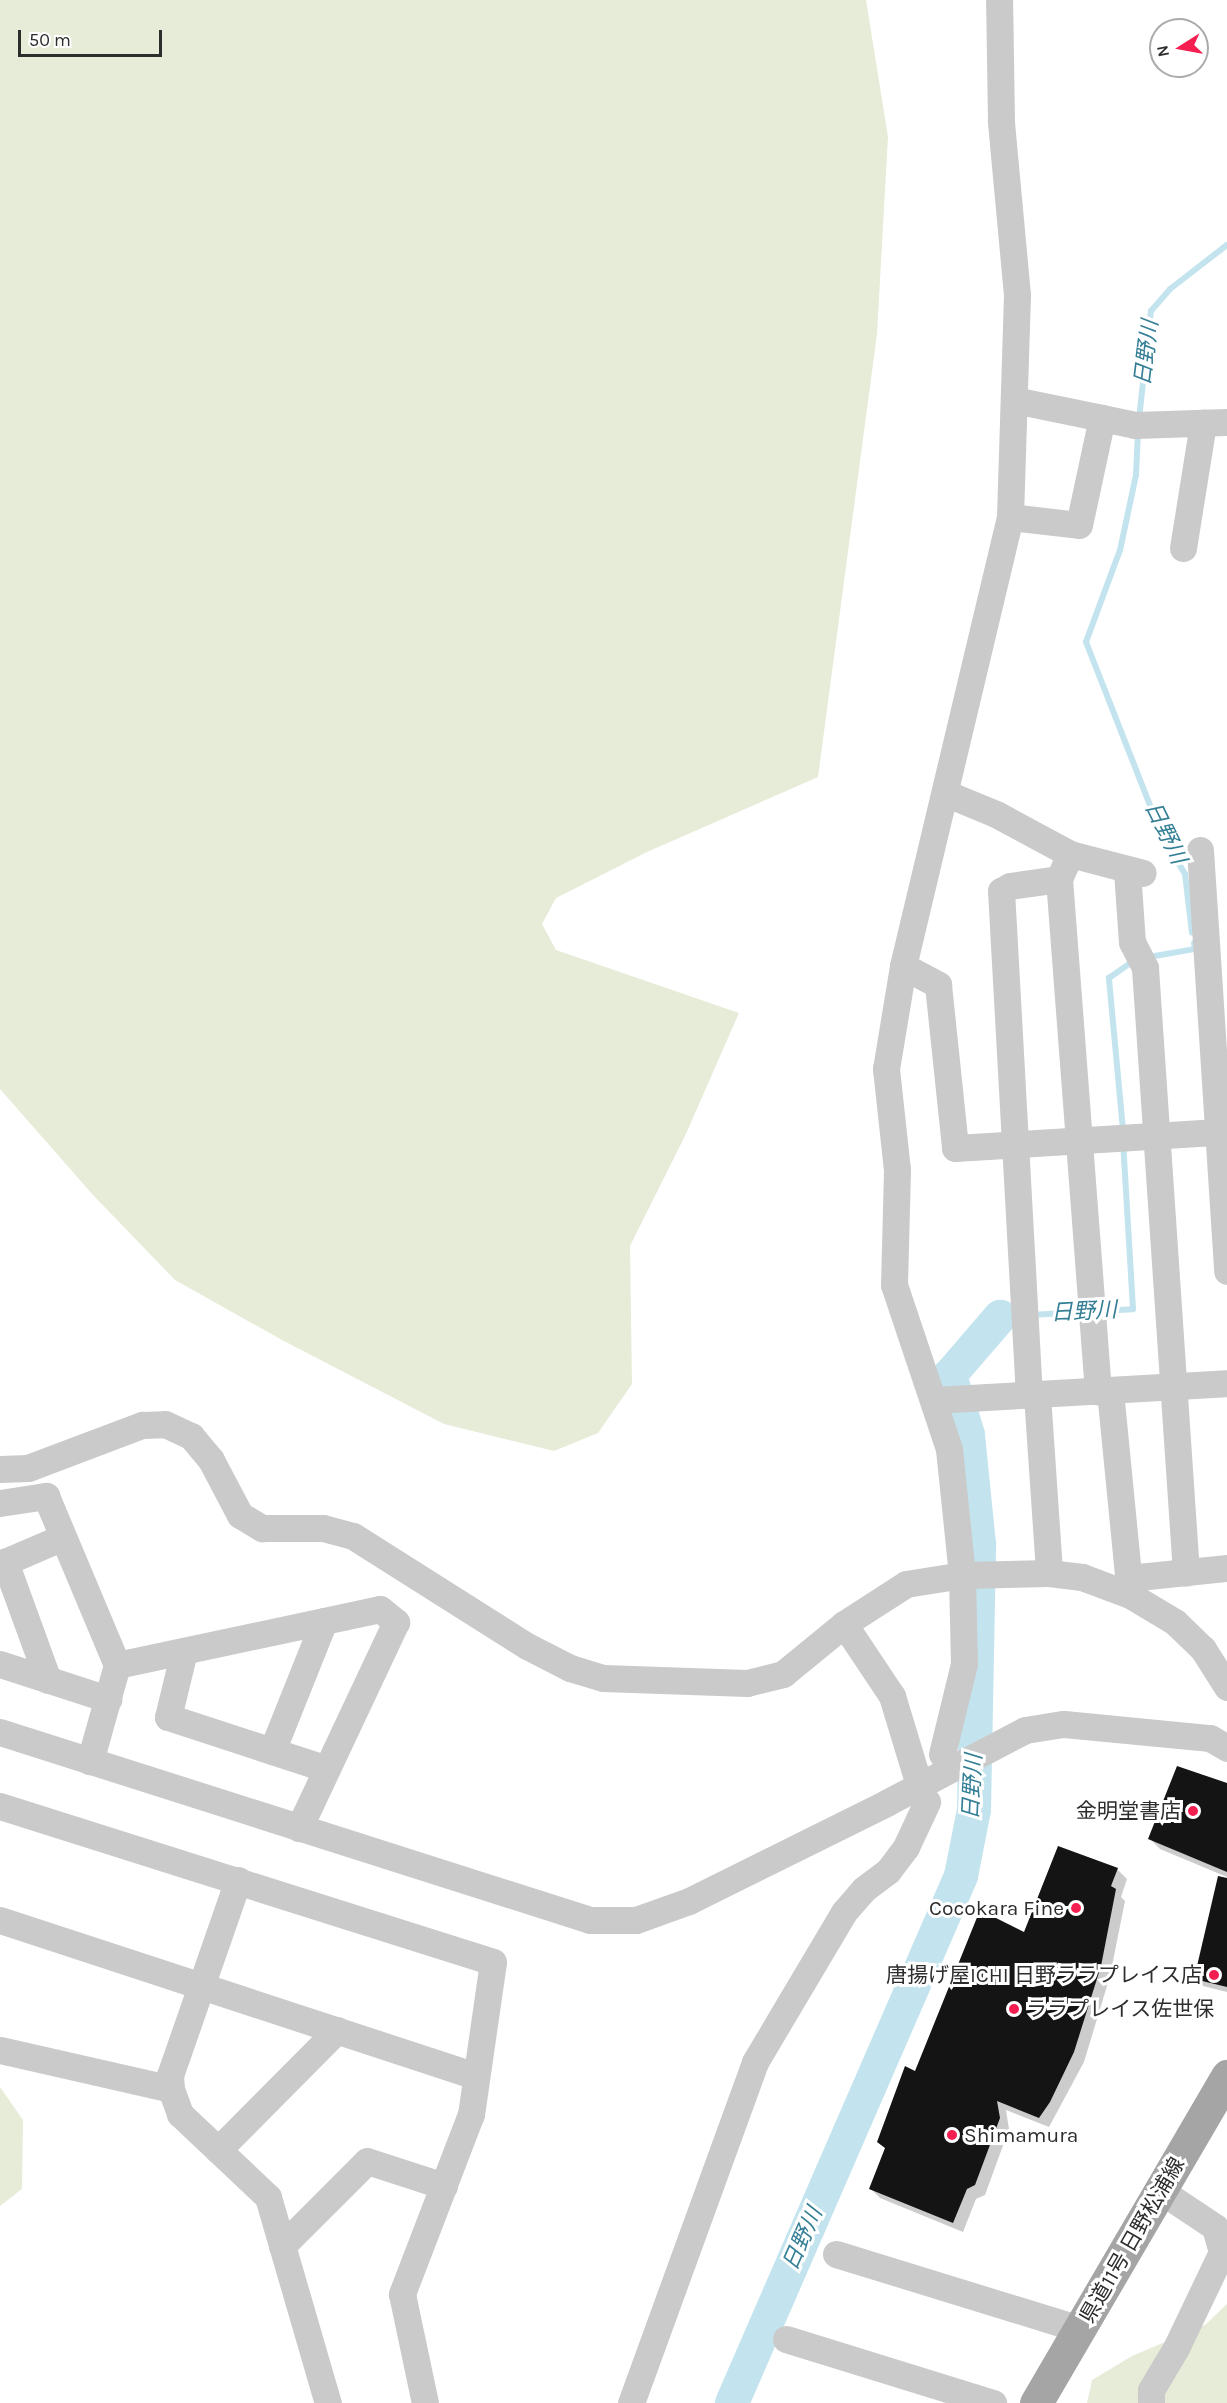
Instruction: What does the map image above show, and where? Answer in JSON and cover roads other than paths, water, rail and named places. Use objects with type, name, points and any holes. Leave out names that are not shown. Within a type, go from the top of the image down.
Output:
[{"type":"main road","name":"県道11号 日野松浦線","points":[[1036,2403],[1227,2076]]},
{"type":"street","points":[[942,1754],[964,1664],[962,1575],[949,1449],[894,1285],[897,1170],[886,1069],[903,966],[1010,517],[1017,295],[1001,121],[999,0]]},
{"type":"street","points":[[1014,400],[1134,424],[1215,423],[1183,548]]},
{"type":"street","points":[[1010,517],[1079,525],[1102,418]]},
{"type":"street","points":[[945,793],[996,814],[1070,854],[1136,872],[1132,942],[1145,968],[1186,1573]]},
{"type":"street","points":[[1200,850],[1215,1132],[1227,1270]]},
{"type":"street","points":[[1070,854],[1059,879],[1104,1392],[1129,1587]]},
{"type":"street","points":[[1049,1573],[1012,1145],[1001,891],[1010,886],[1059,879]]},
{"type":"street","points":[[903,966],[938,985],[955,1148],[1215,1132]]},
{"type":"street","points":[[934,1400],[1104,1392],[1227,1383]]},
{"type":"street","points":[[0,1469],[28,1468],[142,1425],[165,1424],[191,1436],[211,1460],[240,1515],[262,1528],[323,1528],[353,1536],[527,1646],[570,1668],[603,1678],[747,1683],[783,1674],[844,1624],[906,1584],[962,1575],[1049,1573],[1129,1587],[1175,1622],[1203,1649],[1227,1687]]},
{"type":"street","points":[[0,1503],[46,1496],[117,1665],[90,1761]]},
{"type":"street","points":[[48,1680],[5,1563],[63,1537]]},
{"type":"street","points":[[1129,1587],[1186,1573],[1227,1568]]},
{"type":"street","points":[[117,1665],[380,1610],[396,1622],[299,1828]]},
{"type":"street","points":[[272,1751],[324,1621]]},
{"type":"street","points":[[631,2403],[754,2061],[844,1912],[864,1888],[888,1871],[906,1847],[923,1794],[892,1696],[844,1624]]},
{"type":"street","points":[[184,1651],[168,1717],[327,1769]]},
{"type":"street","points":[[0,1664],[108,1699]]},
{"type":"street","points":[[0,1732],[590,1920],[636,1920],[689,1901],[888,1802],[923,1794],[1025,1730],[1064,1724],[1210,1738],[1227,1748]]},
{"type":"street","points":[[0,1806],[493,1962],[471,2114],[402,2294],[425,2403]]},
{"type":"street","points":[[238,1880],[199,1984],[170,2075],[171,2088],[180,2114],[267,2197],[328,2403]]},
{"type":"street","points":[[0,1920],[476,2076]]},
{"type":"street","points":[[218,2150],[337,2030]]},
{"type":"street","points":[[0,2050],[171,2088]]},
{"type":"street","points":[[282,2246],[367,2161],[444,2186]]},
{"type":"street","points":[[1151,2403],[1151,2390],[1176,2348],[1222,2252],[1215,2227],[1161,2191]]},
{"type":"street","points":[[836,2254],[1080,2330]]},
{"type":"street","points":[[786,2339],[993,2403]]},
{"type":"waterway","name":"日野川","points":[[1139,419],[1151,311],[1170,289],[1227,245]]},
{"type":"waterway","name":"日野川","points":[[1138,432],[1136,475],[1120,550],[1086,642],[1162,836],[1185,874],[1192,933]]},
{"type":"waterway","name":"日野川","points":[[1149,957],[1195,949],[1194,943]]},
{"type":"waterway","name":"日野川","points":[[1123,1130],[1109,978],[1133,961]]},
{"type":"waterway","name":"日野川","points":[[1099,1311],[1133,1309],[1123,1143]]},
{"type":"waterway","name":"日野川","points":[[1030,1315],[1086,1312]]},
{"type":"waterway","name":"日野川","points":[[1000,1317],[1017,1316]]},
{"type":"waterway","name":"日野川","points":[[732,2403],[961,1876],[974,1810],[979,1544],[968,1435],[950,1375],[1000,1317]]},
{"type":"place","name":"金明堂書店","points":[[1193,1811]]},
{"type":"place","name":"Cocokara Fine","points":[[1076,1908]]},
{"type":"place","name":"唐揚げ屋ICHI 日野ララプレイス店","points":[[1214,1975]]},
{"type":"place","name":"ララプレイス佐世保","points":[[1014,2009]]},
{"type":"place","name":"Shimamura","points":[[952,2135]]}]
